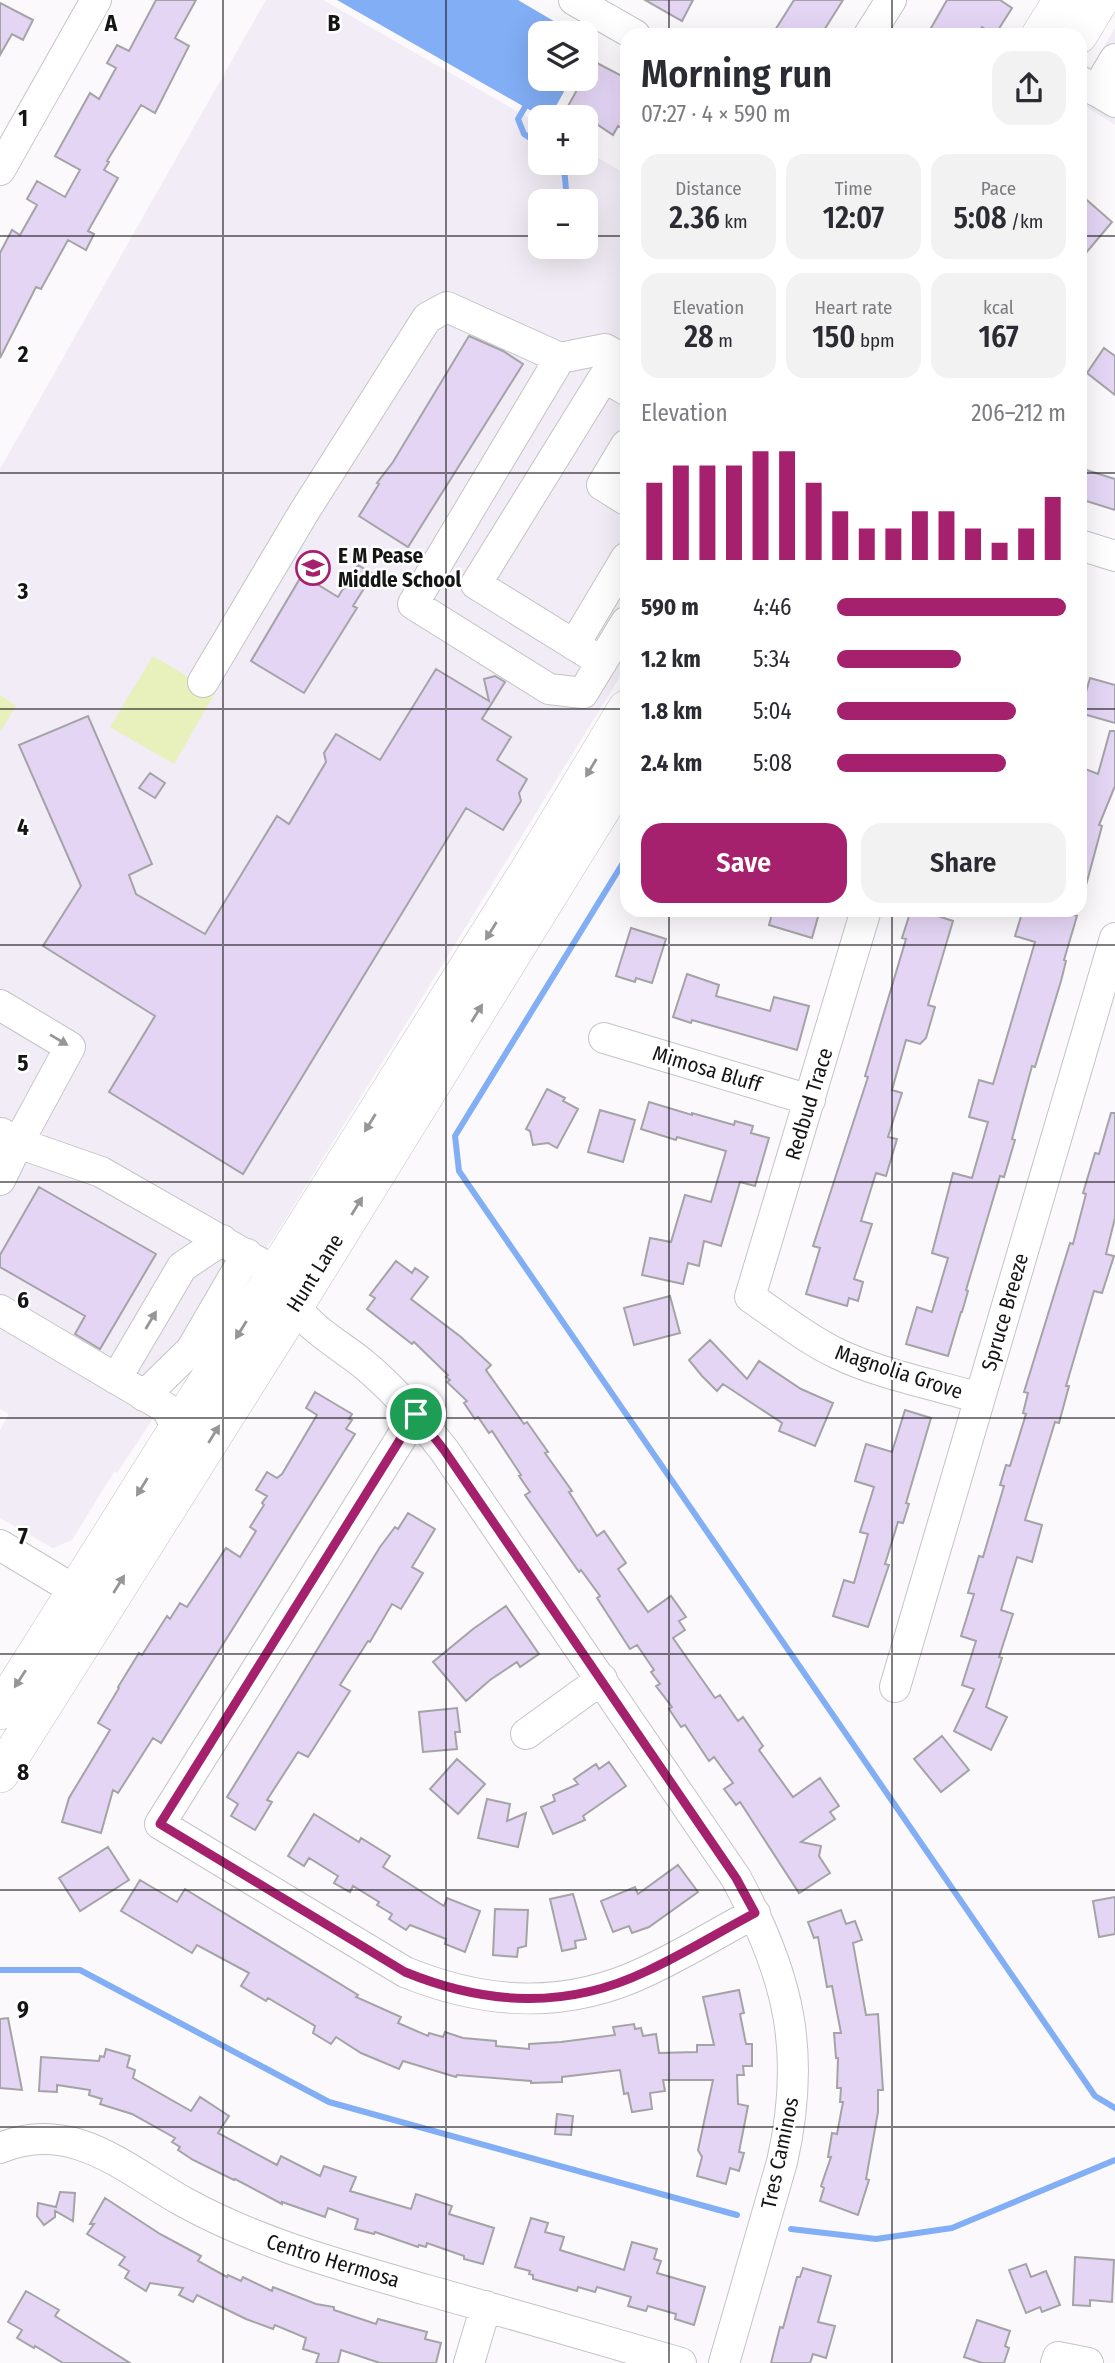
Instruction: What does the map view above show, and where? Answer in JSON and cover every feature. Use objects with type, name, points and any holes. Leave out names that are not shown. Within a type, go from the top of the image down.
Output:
[{"type":"main road","points":[[1044,28],[1062,0]]},
{"type":"main road","points":[[1083,28],[1100,0]]},
{"type":"main road","name":"Hunt Lane","points":[[0,1774],[295,1306],[540,881],[620,721]]},
{"type":"main road","name":"Hunt Lane","points":[[0,1711],[178,1429],[249,1255],[620,778]]},
{"type":"main road","points":[[249,1255],[295,1306]]},
{"type":"main road","points":[[177,1492],[183,1463],[183,1447],[178,1429]]},
{"type":"street","points":[[0,170],[96,0]]},
{"type":"street","points":[[873,28],[891,0]]},
{"type":"street","points":[[589,4],[625,28]]},
{"type":"street","points":[[1097,91],[1115,59]]},
{"type":"street","points":[[203,682],[304,512],[426,318],[447,307],[560,358],[606,349],[620,358]]},
{"type":"street","points":[[560,358],[413,604],[549,689],[583,693],[620,632]]},
{"type":"street","points":[[602,662],[476,584],[604,377],[620,386]]},
{"type":"street","points":[[620,455],[602,485],[620,496]]},
{"type":"street","points":[[1087,547],[1115,556]]},
{"type":"street","points":[[574,645],[620,568]]},
{"type":"street","name":"Redbud Trace","points":[[750,1297],[864,917]]},
{"type":"street","name":"Spruce Breeze","points":[[895,1687],[1115,938]]},
{"type":"street","points":[[0,1005],[70,1047],[9,1138],[0,1180]]},
{"type":"street","name":"Mimosa Bluff","points":[[604,1038],[810,1100]]},
{"type":"street","points":[[9,1138],[101,1172],[249,1255]]},
{"type":"street","points":[[116,1379],[182,1267],[249,1255]]},
{"type":"street","points":[[144,1395],[191,1350],[249,1255]]},
{"type":"street","name":"Magnolia Grove","points":[[750,1297],[835,1353],[979,1398]]},
{"type":"street","name":"Tres Caminos","points":[[295,1306],[306,1322],[363,1364],[416,1414],[444,1450],[736,1878],[773,1953],[789,2011],[794,2052],[794,2091],[782,2162],[724,2363]]},
{"type":"street","points":[[0,1310],[166,1408],[178,1429]]},
{"type":"street","points":[[416,1414],[160,1824],[405,1972],[446,1987],[491,1997],[514,2000],[558,1998],[611,1985],[646,1972],[755,1913]]},
{"type":"street","points":[[0,1545],[76,1591]]},
{"type":"street","points":[[526,1734],[602,1679]]},
{"type":"street","name":"Centro Hermosa","points":[[0,2148],[17,2141],[49,2138],[89,2147],[121,2162],[183,2201],[246,2233],[316,2258],[681,2363]]},
{"type":"street","points":[[469,2363],[486,2306]]},
{"type":"street","points":[[1057,2360],[1088,2363]]},
{"type":"shaded area","name":"E M Pease Middle School","points":[[266,0],[323,0],[528,118],[528,175],[598,175],[598,158],[620,171],[620,677],[280,1228],[117,1473],[114,1472],[72,1540],[53,1548],[0,1518],[0,1430],[9,1414],[0,1409],[0,469]]},
{"type":"shaded area","points":[[1115,28],[1115,125],[1087,107],[1087,74]]},
{"type":"green space","points":[[153,656],[215,693],[174,764],[110,727]]},
{"type":"green space","points":[[0,695],[16,706],[0,732]]},
{"type":"water","points":[[337,0],[518,0],[554,21],[528,21],[528,91],[564,91],[557,105],[528,105],[528,109]]},
{"type":"building","points":[[156,0],[196,0],[175,38],[189,46],[155,113],[141,105],[107,161],[109,162],[104,170],[118,178],[88,231],[94,234],[86,250],[68,240],[41,289],[36,287],[0,358],[0,253],[12,230],[20,235],[37,205],[27,199],[37,181],[65,197],[80,170],[55,156],[90,93],[99,99],[116,68],[107,63],[117,45],[129,51]]},
{"type":"building","points":[[645,0],[693,0],[682,21]]},
{"type":"building","points":[[794,0],[843,0],[825,28],[776,28]]},
{"type":"building","points":[[947,0],[1000,0],[1012,8],[999,28],[931,28]]},
{"type":"building","points":[[0,3],[33,20],[23,40],[12,34],[0,55]]},
{"type":"building","points":[[598,64],[620,75],[620,127],[618,126],[613,135],[598,125],[598,105],[569,105],[576,91],[598,91]]},
{"type":"building","points":[[1087,200],[1112,222],[1087,252]]},
{"type":"building","points":[[469,336],[503,351],[523,364],[408,547],[359,516]]},
{"type":"building","points":[[1104,348],[1115,356],[1115,395],[1087,373]]},
{"type":"building","points":[[1087,470],[1115,479],[1115,510],[1087,501]]},
{"type":"building","points":[[358,565],[373,574],[353,606],[357,608],[304,693],[251,661],[302,575],[338,597]]},
{"type":"building","points":[[436,669],[489,701],[484,679],[495,676],[505,682],[482,719],[511,737],[497,760],[527,779],[519,793],[521,801],[503,830],[466,808],[243,1174],[109,1092],[155,1016],[43,946],[81,886],[19,745],[88,716],[152,864],[129,875],[136,894],[205,934],[277,816],[289,824],[326,762],[324,753],[336,734],[380,760]]},
{"type":"building","points":[[1090,678],[1115,685],[1115,723],[1087,715],[1087,688]]},
{"type":"building","points":[[1110,731],[1115,731],[1115,786],[1099,825],[1102,826],[1087,882],[1087,770],[1098,774]]},
{"type":"building","points":[[150,773],[165,783],[155,798],[139,788]]},
{"type":"building","points":[[771,917],[818,917],[812,938],[769,925]]},
{"type":"building","points":[[909,917],[941,917],[953,921],[928,1005],[935,1007],[926,1038],[920,1044],[906,1040],[892,1090],[902,1093],[888,1137],[897,1139],[886,1176],[876,1173],[861,1221],[872,1224],[854,1279],[863,1282],[858,1301],[849,1298],[847,1306],[806,1294],[820,1248],[813,1246],[868,1077],[865,1076],[906,939],[902,938]]},
{"type":"building","points":[[1021,917],[1077,917],[1061,981],[1035,1067],[1032,1066],[1012,1139],[1015,1140],[1004,1177],[1000,1176],[948,1356],[906,1344],[917,1307],[932,1312],[948,1258],[932,1253],[953,1173],[972,1178],[988,1122],[969,1117],[979,1080],[993,1084],[1035,942],[1015,936]]},
{"type":"building","points":[[631,928],[666,939],[652,983],[636,978],[635,982],[616,976]]},
{"type":"building","points":[[687,974],[719,985],[716,996],[770,1011],[774,997],[809,1006],[797,1050],[673,1017]]},
{"type":"building","points":[[547,1089],[565,1098],[563,1101],[578,1109],[557,1148],[548,1143],[533,1145],[530,1131],[526,1129]]},
{"type":"building","points":[[649,1102],[734,1125],[735,1121],[753,1126],[751,1133],[769,1138],[755,1186],[740,1182],[721,1246],[704,1241],[699,1266],[688,1263],[683,1284],[642,1275],[650,1238],[671,1242],[685,1195],[711,1202],[726,1151],[641,1129]]},
{"type":"building","points":[[600,1110],[635,1120],[623,1162],[588,1152]]},
{"type":"building","points":[[1111,1113],[1115,1113],[1115,1218],[1106,1254],[1114,1256],[1102,1293],[1094,1291],[1066,1386],[1069,1386],[1059,1423],[1055,1422],[1025,1520],[1042,1525],[1032,1562],[1017,1557],[1001,1610],[1013,1614],[986,1707],[1007,1717],[991,1750],[954,1731],[974,1689],[962,1685],[976,1641],[961,1636],[974,1594],[968,1593],[979,1556],[983,1557],[1004,1486],[1000,1485],[1006,1465],[1010,1466],[1026,1414],[1023,1413],[1028,1393],[1024,1392],[1070,1243],[1073,1244],[1086,1194],[1083,1193],[1095,1153],[1099,1154]]},
{"type":"building","points":[[39,1187],[156,1254],[100,1349],[75,1334],[85,1316],[0,1267],[0,1255]]},
{"type":"building","points":[[396,1261],[412,1273],[415,1268],[428,1277],[411,1299],[461,1337],[491,1365],[486,1370],[524,1424],[527,1422],[548,1452],[545,1453],[572,1491],[569,1492],[597,1536],[604,1531],[626,1563],[618,1569],[648,1612],[671,1596],[686,1617],[679,1621],[685,1630],[673,1638],[715,1698],[720,1695],[738,1721],[743,1717],[763,1746],[759,1750],[793,1797],[820,1778],[839,1806],[830,1812],[835,1819],[801,1842],[821,1846],[819,1856],[830,1873],[799,1893],[740,1802],[736,1805],[724,1789],[733,1783],[714,1757],[709,1761],[685,1725],[681,1727],[669,1709],[672,1707],[656,1686],[660,1684],[651,1672],[654,1670],[637,1645],[630,1649],[597,1598],[600,1596],[581,1570],[579,1572],[525,1495],[530,1492],[492,1431],[489,1433],[478,1417],[475,1419],[464,1403],[467,1401],[447,1382],[450,1380],[446,1377],[448,1375],[414,1342],[412,1344],[367,1309],[375,1298],[370,1295]]},
{"type":"building","points":[[670,1296],[680,1333],[634,1345],[624,1308]]},
{"type":"building","points":[[710,1340],[747,1379],[759,1361],[801,1389],[833,1403],[815,1446],[779,1431],[782,1423],[723,1384],[717,1391],[702,1376],[689,1360]]},
{"type":"building","points":[[315,1392],[352,1414],[349,1419],[352,1420],[346,1429],[355,1434],[161,1743],[153,1738],[118,1793],[113,1790],[101,1833],[62,1822],[69,1798],[110,1730],[98,1723],[118,1687],[167,1616],[170,1619],[180,1603],[187,1607],[226,1548],[240,1557],[256,1531],[250,1527],[267,1496],[256,1490],[267,1472],[277,1478],[282,1474],[317,1415],[306,1408]]},
{"type":"building","points":[[905,1410],[931,1418],[906,1503],[909,1504],[903,1523],[898,1522],[885,1564],[889,1565],[868,1627],[833,1616],[844,1580],[854,1583],[868,1534],[860,1532],[874,1487],[855,1481],[866,1444],[892,1452]]},
{"type":"building","points":[[408,1513],[435,1529],[412,1567],[423,1573],[401,1609],[392,1604],[340,1685],[350,1691],[308,1757],[298,1752],[267,1800],[272,1802],[255,1830],[231,1816],[238,1804],[227,1797],[380,1547],[395,1527],[398,1529]]},
{"type":"building","points":[[506,1606],[539,1654],[520,1667],[517,1662],[490,1680],[466,1701],[433,1662]]},
{"type":"building","points":[[457,1708],[460,1732],[455,1732],[457,1749],[423,1752],[419,1712]]},
{"type":"building","points":[[942,1736],[969,1770],[941,1792],[914,1759]]},
{"type":"building","points":[[457,1759],[485,1784],[458,1814],[430,1789]]},
{"type":"building","points":[[609,1762],[626,1786],[583,1816],[585,1820],[553,1834],[541,1807],[555,1801],[553,1795],[578,1784],[574,1779],[596,1764],[599,1769]]},
{"type":"building","points":[[487,1799],[510,1804],[507,1821],[526,1813],[518,1847],[478,1838]]},
{"type":"building","points":[[314,1814],[359,1842],[361,1838],[390,1856],[383,1867],[444,1906],[447,1898],[480,1911],[465,1952],[445,1944],[446,1939],[410,1925],[406,1930],[389,1919],[392,1914],[377,1905],[379,1902],[353,1886],[350,1892],[334,1883],[338,1876],[309,1858],[304,1866],[288,1856]]},
{"type":"building","points":[[108,1847],[129,1880],[80,1911],[59,1878]]},
{"type":"building","points":[[678,1865],[698,1892],[649,1927],[632,1933],[629,1926],[613,1932],[601,1901],[635,1887],[638,1894]]},
{"type":"building","points":[[140,1880],[177,1902],[185,1889],[358,1995],[356,1997],[401,2017],[398,2023],[428,2036],[429,2033],[443,2037],[445,2032],[463,2038],[496,2041],[496,2046],[529,2049],[529,2044],[615,2035],[613,2027],[634,2024],[635,2029],[641,2028],[643,2036],[656,2034],[659,2053],[697,2052],[697,2045],[714,2045],[703,1997],[739,1990],[746,2044],[752,2044],[752,2066],[743,2066],[744,2075],[737,2075],[738,2104],[748,2106],[739,2152],[744,2153],[739,2171],[730,2168],[726,2184],[697,2176],[702,2157],[698,2150],[713,2080],[663,2080],[665,2091],[650,2093],[652,2109],[632,2112],[628,2093],[624,2094],[620,2070],[562,2077],[562,2082],[531,2083],[456,2077],[403,2061],[399,2069],[361,2053],[336,2037],[331,2044],[313,2033],[315,2026],[268,1998],[266,2001],[241,1986],[249,1973],[197,1945],[192,1953],[121,1911]]},
{"type":"building","points":[[573,1894],[586,1939],[575,1941],[576,1948],[562,1951],[550,1899]]},
{"type":"building","points":[[1115,1897],[1115,1934],[1099,1937],[1093,1901]]},
{"type":"building","points":[[495,1909],[528,1910],[526,1946],[518,1948],[517,1957],[493,1955]]},
{"type":"building","points":[[841,1910],[846,1924],[855,1921],[862,1940],[853,1943],[866,2015],[878,2014],[883,2090],[878,2090],[878,2112],[866,2179],[869,2180],[858,2215],[820,2201],[824,2188],[821,2186],[831,2157],[828,2157],[832,2133],[837,2134],[843,2102],[840,2102],[841,2088],[837,2088],[838,2058],[834,2033],[841,2033],[832,1986],[827,1987],[818,1937],[814,1938],[808,1922]]},
{"type":"building","points":[[8,2018],[22,2090],[0,2088],[0,2019]]},
{"type":"building","points":[[106,2049],[130,2056],[127,2067],[135,2070],[133,2078],[191,2111],[200,2097],[229,2116],[218,2133],[277,2165],[281,2156],[320,2176],[324,2166],[356,2177],[350,2191],[411,2209],[416,2194],[452,2206],[449,2214],[494,2228],[483,2264],[427,2243],[426,2247],[418,2247],[375,2232],[374,2234],[355,2229],[358,2219],[328,2208],[325,2217],[282,2204],[193,2160],[178,2150],[180,2147],[172,2142],[175,2138],[132,2114],[100,2104],[102,2099],[89,2095],[90,2090],[57,2085],[57,2092],[39,2091],[41,2057],[99,2061],[100,2056],[104,2057]]},
{"type":"building","points":[[557,2114],[573,2116],[571,2135],[555,2134]]},
{"type":"building","points":[[60,2192],[75,2193],[73,2221],[55,2211],[55,2217],[44,2225],[37,2216],[38,2203],[56,2207]]},
{"type":"building","points":[[105,2198],[160,2234],[201,2256],[198,2261],[227,2277],[228,2275],[241,2281],[243,2277],[272,2291],[273,2287],[376,2324],[378,2319],[427,2332],[425,2339],[441,2343],[436,2363],[380,2363],[341,2350],[338,2363],[316,2363],[319,2354],[303,2349],[306,2338],[275,2325],[273,2329],[246,2319],[197,2295],[193,2302],[179,2295],[183,2288],[150,2283],[146,2291],[125,2278],[129,2271],[119,2265],[125,2257],[87,2234]]},
{"type":"building","points":[[531,2218],[548,2223],[545,2232],[564,2237],[560,2250],[624,2270],[632,2242],[657,2249],[654,2259],[661,2261],[657,2273],[705,2287],[694,2325],[675,2319],[676,2314],[648,2306],[646,2311],[628,2306],[631,2297],[597,2287],[595,2292],[578,2287],[577,2291],[533,2279],[530,2271],[515,2267]]},
{"type":"building","points":[[1075,2257],[1114,2260],[1112,2302],[1090,2300],[1090,2306],[1073,2305]]},
{"type":"building","points":[[1026,2264],[1031,2277],[1046,2271],[1060,2305],[1042,2312],[1040,2307],[1026,2313],[1009,2270]]},
{"type":"building","points":[[803,2268],[831,2276],[818,2322],[835,2326],[826,2358],[813,2354],[810,2363],[771,2363],[780,2327],[783,2328],[797,2277],[800,2277]]},
{"type":"building","points":[[26,2291],[59,2310],[55,2316],[130,2363],[63,2363],[17,2338],[22,2330],[8,2322]]},
{"type":"building","points":[[977,2320],[1010,2331],[1005,2346],[1009,2348],[1004,2363],[982,2363],[964,2357]]},
{"type":"waterway","points":[[525,107],[518,119],[524,134],[528,137]]},
{"type":"waterway","points":[[565,175],[566,189]]},
{"type":"waterway","points":[[620,868],[455,1136],[459,1171],[1095,2096],[1115,2108]]},
{"type":"waterway","points":[[0,1970],[80,1970],[329,2102],[737,2215]]},
{"type":"waterway","points":[[791,2229],[876,2239],[952,2228],[1115,2160]]},
{"type":"place","name":"E M Pease Middle School","points":[[313,568]]},
{"type":"route","points":[[416,1414],[444,1450],[602,1679],[736,1878],[755,1913],[646,1972],[611,1985],[558,1998],[514,2000],[446,1987],[405,1972],[160,1824],[416,1414]]}]
